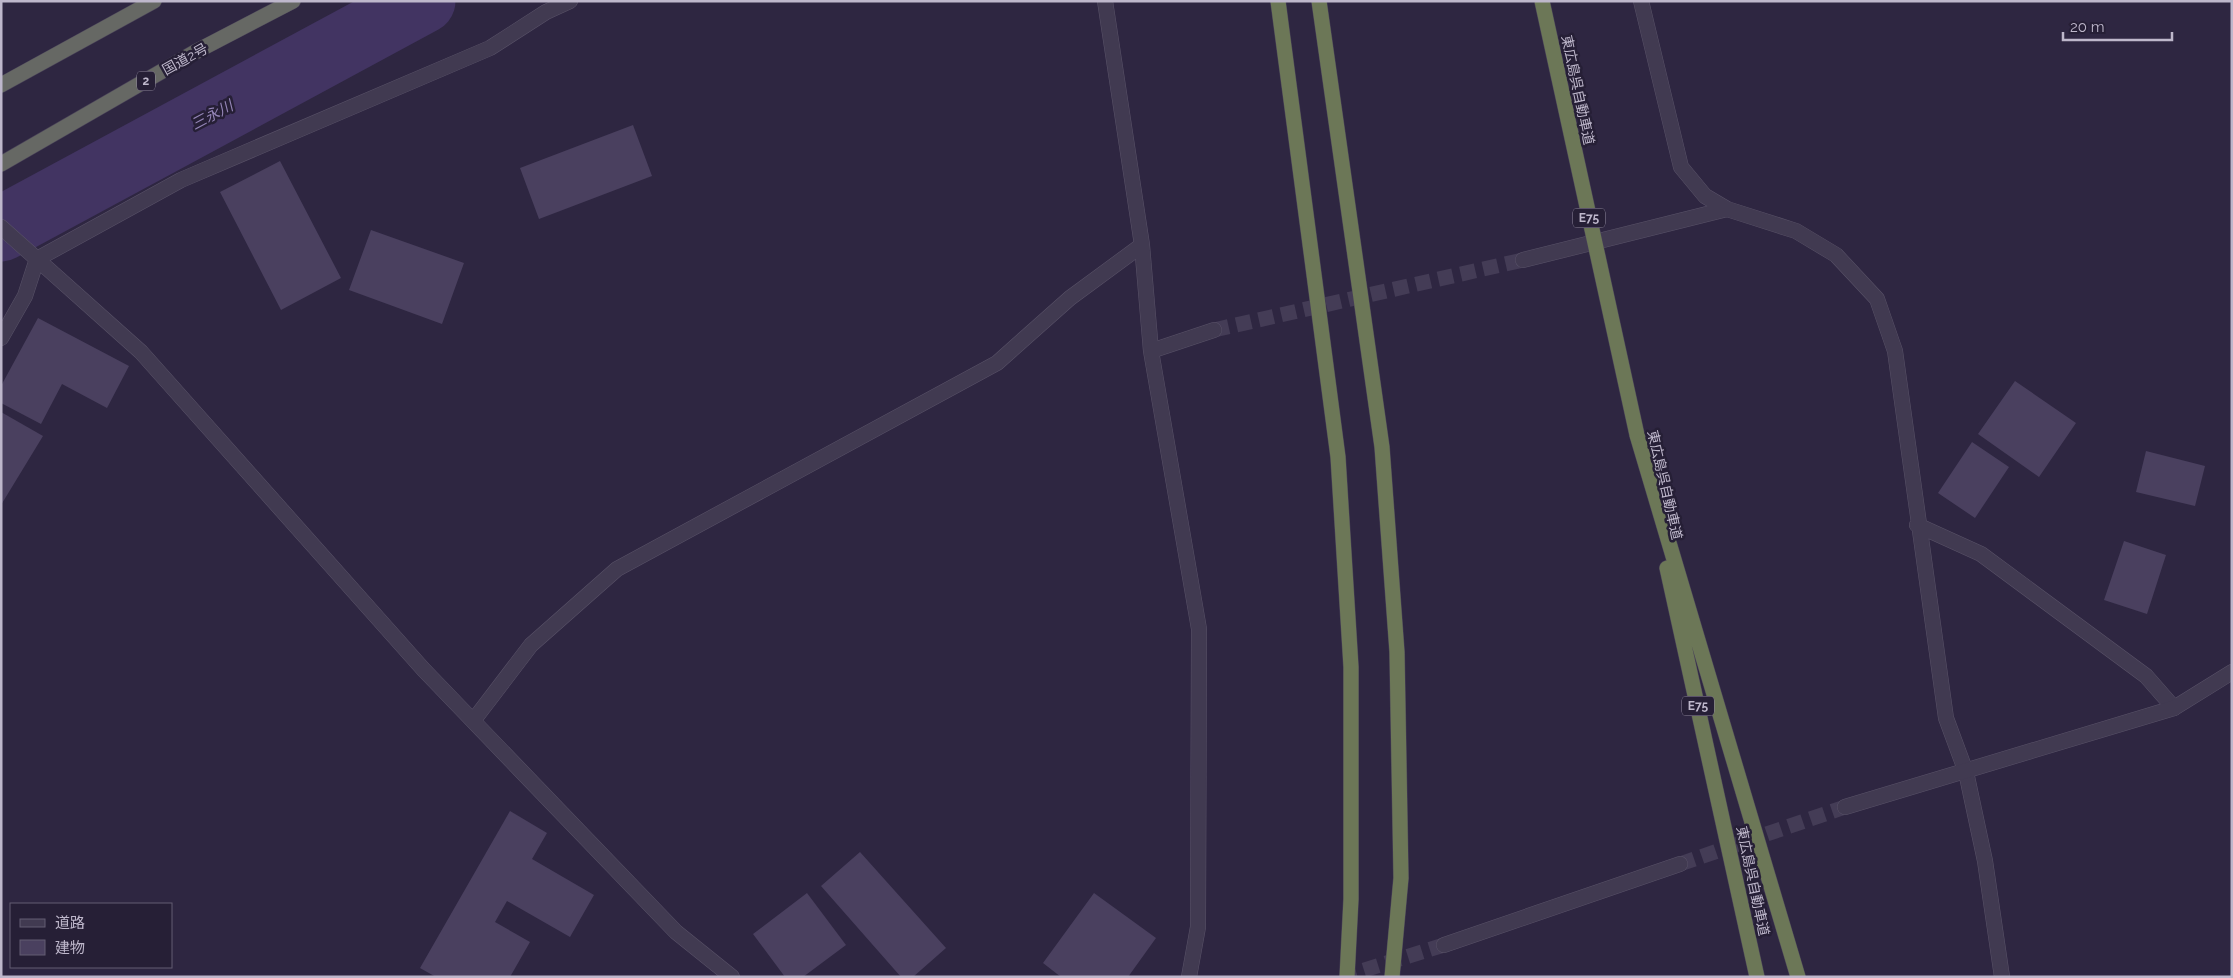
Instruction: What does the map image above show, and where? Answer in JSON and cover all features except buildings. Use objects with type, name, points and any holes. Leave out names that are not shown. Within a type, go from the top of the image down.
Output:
[{"type":"highway","points":[[1,84],[154,1]]},
{"type":"highway","name":"国道2号","points":[[1,164],[197,52],[293,1]]},
{"type":"highway","points":[[1278,1],[1338,457],[1351,667],[1351,899],[1347,977]]},
{"type":"highway","points":[[1319,1],[1382,448],[1397,652],[1401,878],[1392,977]]},
{"type":"highway","name":"東広島呉自動車道","points":[[1542,1],[1757,977]]},
{"type":"highway","points":[[1637,435],[1798,977]]},
{"type":"street","points":[[1,338],[25,296],[37,259],[181,180],[490,48],[546,12],[570,1]]},
{"type":"street","points":[[1105,1],[1142,244],[1151,351],[1199,629],[1198,927],[1189,977]]},
{"type":"street","points":[[1641,1],[1681,167],[1705,196],[1728,209],[1796,231],[1836,255],[1877,299],[1895,351],[1917,525],[1946,718],[1966,772],[1985,861],[2002,977]]},
{"type":"street","points":[[1524,260],[1728,209]]},
{"type":"street","points":[[1,227],[142,352],[416,662],[676,932],[732,977]]},
{"type":"street","points":[[472,721],[531,645],[617,569],[997,363],[1070,298],[1142,244]]},
{"type":"street","points":[[1151,351],[1214,330]]},
{"type":"street","points":[[1917,525],[1981,554],[2146,676],[2174,708]]},
{"type":"street","points":[[1845,808],[2174,708],[2232,672]]},
{"type":"street","points":[[1444,945],[1680,864]]},
{"type":"waterway","name":"三永川","points":[[1,229],[423,1]]},
{"type":"tunnel","points":[[1214,330],[1523,260]]},
{"type":"tunnel","points":[[1680,864],[1845,807]]},
{"type":"tunnel","points":[[1342,977],[1444,945]]}]
